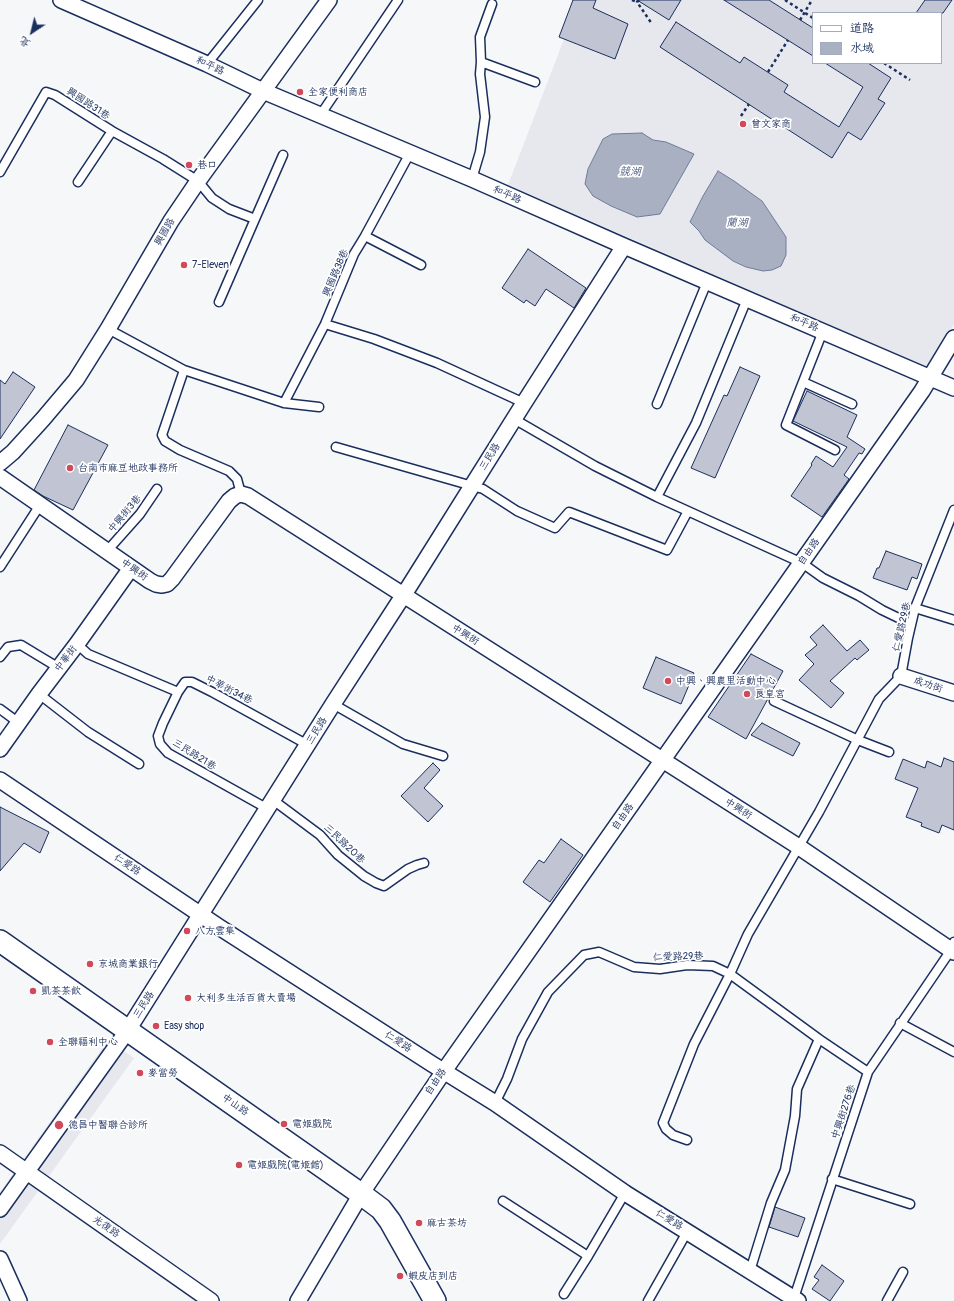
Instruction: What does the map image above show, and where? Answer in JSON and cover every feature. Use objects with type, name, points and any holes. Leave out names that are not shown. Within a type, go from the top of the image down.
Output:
[{"type":"main road","name":"中山路","points":[[0,941],[381,1209],[390,1221],[435,1301]]},
{"type":"street","name":"和平路","points":[[61,0],[77,3],[263,91],[321,114],[954,388]]},
{"type":"street","name":"興國路","points":[[0,463],[13,452],[76,380],[108,329],[162,235],[198,181],[329,0]]},
{"type":"street","name":"三民路","points":[[0,1209],[128,1030],[624,246]]},
{"type":"street","name":"自由路","points":[[298,1301],[361,1194],[444,1071],[802,563],[930,378],[954,338]]},
{"type":"street","name":"中興街","points":[[0,477],[150,581],[162,585],[167,584],[229,501],[234,496],[241,494],[248,496],[799,847],[953,948]]},
{"type":"street","name":"中華街","points":[[0,749],[39,694],[78,644],[131,568]]},
{"type":"street","name":"成功街","points":[[902,676],[954,694]]},
{"type":"street","name":"仁愛路","points":[[0,780],[202,915],[495,1103],[625,1193],[794,1300]]},
{"type":"street","name":"光復路","points":[[0,1152],[211,1301]]},
{"type":"street","points":[[0,1259],[19,1301]]},
{"type":"lane","points":[[208,64],[258,0]]},
{"type":"lane","points":[[321,114],[398,0]]},
{"type":"lane","points":[[472,179],[480,152],[485,117],[480,74],[480,38],[492,4]]},
{"type":"lane","points":[[481,62],[535,82]]},
{"type":"lane","name":"興國路31巷","points":[[0,172],[46,92],[55,95],[112,131],[163,159],[198,181],[212,198],[228,209],[255,219]]},
{"type":"lane","points":[[78,182],[112,131]]},
{"type":"lane","name":"興國路38巷","points":[[284,403],[325,324],[354,254],[410,153]]},
{"type":"lane","points":[[218,302],[282,155]]},
{"type":"lane","points":[[365,236],[421,265]]},
{"type":"lane","points":[[657,404],[707,282]]},
{"type":"lane","points":[[656,497],[696,423],[747,299]]},
{"type":"lane","points":[[325,324],[374,339],[430,360],[524,402]]},
{"type":"lane","points":[[108,329],[184,370],[284,403],[319,407]]},
{"type":"lane","points":[[823,331],[786,424],[835,450]]},
{"type":"lane","points":[[184,370],[162,435],[165,441],[180,450],[229,471],[237,479],[241,494]]},
{"type":"lane","points":[[803,382],[852,404]]},
{"type":"lane","points":[[514,419],[595,466],[656,497],[802,563],[823,578],[911,624]]},
{"type":"lane","points":[[336,447],[483,489],[517,511],[555,528],[569,512],[667,550],[688,511]]},
{"type":"lane","name":"中興街3巷","points":[[106,551],[140,514],[157,489]]},
{"type":"lane","points":[[0,567],[40,505]]},
{"type":"lane","name":"仁愛路29巷","points":[[902,676],[915,608],[954,510]]},
{"type":"lane","points":[[915,608],[954,620]]},
{"type":"lane","points":[[78,644],[88,654],[178,692]]},
{"type":"lane","points":[[0,657],[8,647],[21,645],[59,668]]},
{"type":"lane","points":[[687,1140],[673,1135],[666,1129],[663,1123],[694,1044],[730,974],[748,934],[799,847],[879,699],[902,676]]},
{"type":"lane","name":"中華街34巷","points":[[178,692],[185,682],[192,682],[308,745]]},
{"type":"lane","name":"三民路21巷","points":[[178,692],[158,736],[160,744],[168,753],[270,805]]},
{"type":"lane","points":[[39,694],[88,732],[139,764]]},
{"type":"lane","points":[[774,701],[858,740],[888,752]]},
{"type":"lane","points":[[333,704],[403,744],[443,756]]},
{"type":"lane","points":[[0,709],[19,723]]},
{"type":"lane","name":"三民路20巷","points":[[270,805],[320,835],[338,855],[364,876],[376,883],[384,886],[408,869],[424,863]]},
{"type":"lane","name":"中興街276巷","points":[[794,1300],[832,1179],[868,1072],[900,1023],[953,948]]},
{"type":"lane","name":"仁愛路29巷","points":[[495,1103],[507,1079],[522,1039],[548,992],[584,954],[599,952],[634,967],[660,969],[686,965],[713,966],[730,974],[819,1039],[868,1072]]},
{"type":"lane","points":[[900,1023],[954,1052]]},
{"type":"lane","points":[[750,1271],[771,1203],[785,1170],[795,1116],[797,1089],[819,1039]]},
{"type":"lane","points":[[832,1179],[910,1204]]},
{"type":"lane","points":[[564,1294],[625,1193]]},
{"type":"lane","points":[[503,1201],[588,1256]]},
{"type":"lane","points":[[648,1301],[687,1232]]},
{"type":"lane","points":[[887,1301],[903,1272]]},
{"type":"path","points":[[632,0],[638,1],[652,24]]},
{"type":"path","points":[[785,0],[812,17]]},
{"type":"path","points":[[800,20],[812,0]]},
{"type":"path","points":[[768,72],[788,40]]},
{"type":"path","points":[[886,64],[910,80]]},
{"type":"path","points":[[741,116],[749,104]]},
{"type":"shaded area","name":"曾文家商","points":[[579,0],[954,0],[954,324],[929,368],[508,185]]},
{"type":"shaded area","points":[[108,1040],[134,1058],[0,1244],[0,1192]]},
{"type":"water","name":"競湖","points":[[642,133],[653,140],[666,142],[694,154],[660,214],[637,217],[611,206],[593,196],[585,184],[588,169],[603,139],[612,134]]},
{"type":"water","name":"蘭湖","points":[[718,171],[762,201],[786,237],[786,255],[781,266],[772,270],[763,271],[746,267],[733,261],[705,240],[690,222]]},
{"type":"building","points":[[573,0],[596,0],[593,8],[628,24],[615,59],[559,37]]},
{"type":"building","points":[[637,0],[681,0],[669,20]]},
{"type":"building","points":[[724,0],[769,0],[812,27],[812,55]]},
{"type":"building","points":[[925,0],[952,0],[943,13],[917,12]]},
{"type":"building","points":[[676,22],[740,63],[744,57],[788,85],[784,92],[839,127],[863,87],[827,64],[870,64],[891,78],[878,99],[885,103],[861,140],[848,132],[832,158],[660,47]]},
{"type":"building","points":[[528,249],[586,288],[574,308],[546,289],[535,306],[526,300],[524,303],[502,288]]},
{"type":"building","points":[[740,367],[760,376],[715,478],[691,468],[724,395],[727,396]]},
{"type":"building","points":[[13,372],[35,387],[0,439],[0,380],[5,384]]},
{"type":"building","points":[[807,391],[857,415],[847,437],[865,449],[862,454],[859,453],[844,475],[849,479],[822,517],[791,496],[812,465],[811,464],[816,456],[833,467],[847,447],[793,421]]},
{"type":"building","name":"台南市麻豆地政事務所","points":[[68,425],[108,445],[73,510],[43,496],[34,490]]},
{"type":"building","points":[[886,551],[922,564],[917,579],[912,577],[907,590],[873,578]]},
{"type":"building","points":[[823,625],[847,651],[860,640],[869,650],[857,660],[855,658],[830,681],[844,693],[831,708],[799,680],[814,664],[805,655],[817,645],[810,637]]},
{"type":"building","name":"良皇宮","points":[[751,654],[783,671],[746,739],[708,717]]},
{"type":"building","name":"中興、興農里活動中心","points":[[656,657],[694,673],[681,704],[643,688]]},
{"type":"building","points":[[762,723],[800,743],[793,756],[751,735]]},
{"type":"building","points":[[944,758],[954,762],[954,830],[942,825],[939,833],[921,826],[922,823],[906,817],[918,788],[895,779],[903,759],[925,768],[927,761],[941,767]]},
{"type":"building","points":[[433,763],[440,770],[424,788],[443,806],[428,822],[401,796]]},
{"type":"building","points":[[0,807],[49,832],[40,853],[24,843],[0,871]]},
{"type":"building","points":[[561,839],[583,855],[550,902],[523,882],[539,860],[544,863]]},
{"type":"building","points":[[775,1207],[805,1218],[798,1237],[769,1227]]},
{"type":"building","points":[[822,1265],[844,1281],[830,1301],[812,1289],[819,1280],[814,1277]]},
{"type":"place","name":"全家便利商店","points":[[300,92]]},
{"type":"place","name":"曾文家商","points":[[743,124]]},
{"type":"place","name":"巷口","points":[[189,165]]},
{"type":"place","name":"7-Eleven","points":[[184,265]]},
{"type":"place","name":"台南市麻豆地政事務所","points":[[70,468]]},
{"type":"place","name":"中興、興農里活動中心","points":[[668,681]]},
{"type":"place","name":"良皇宮","points":[[747,694]]},
{"type":"place","name":"八方雲集","points":[[187,931]]},
{"type":"place","name":"京城商業銀行","points":[[90,964]]},
{"type":"place","name":"凱茶茶飲","points":[[33,991]]},
{"type":"place","name":"大利多生活百貨大賣場","points":[[188,998]]},
{"type":"place","name":"Easy shop","points":[[156,1026]]},
{"type":"place","name":"全聯福利中心","points":[[50,1042]]},
{"type":"place","name":"麥當勞","points":[[140,1073]]},
{"type":"place","name":"電姬戲院","points":[[284,1124]]},
{"type":"place","name":"德昌中醫聯合診所","points":[[59,1125]]},
{"type":"place","name":"電姬戲院(電姬館)","points":[[239,1165]]},
{"type":"place","name":"麻古茶坊","points":[[419,1223]]},
{"type":"place","name":"蝦皮店到店","points":[[400,1276]]}]
